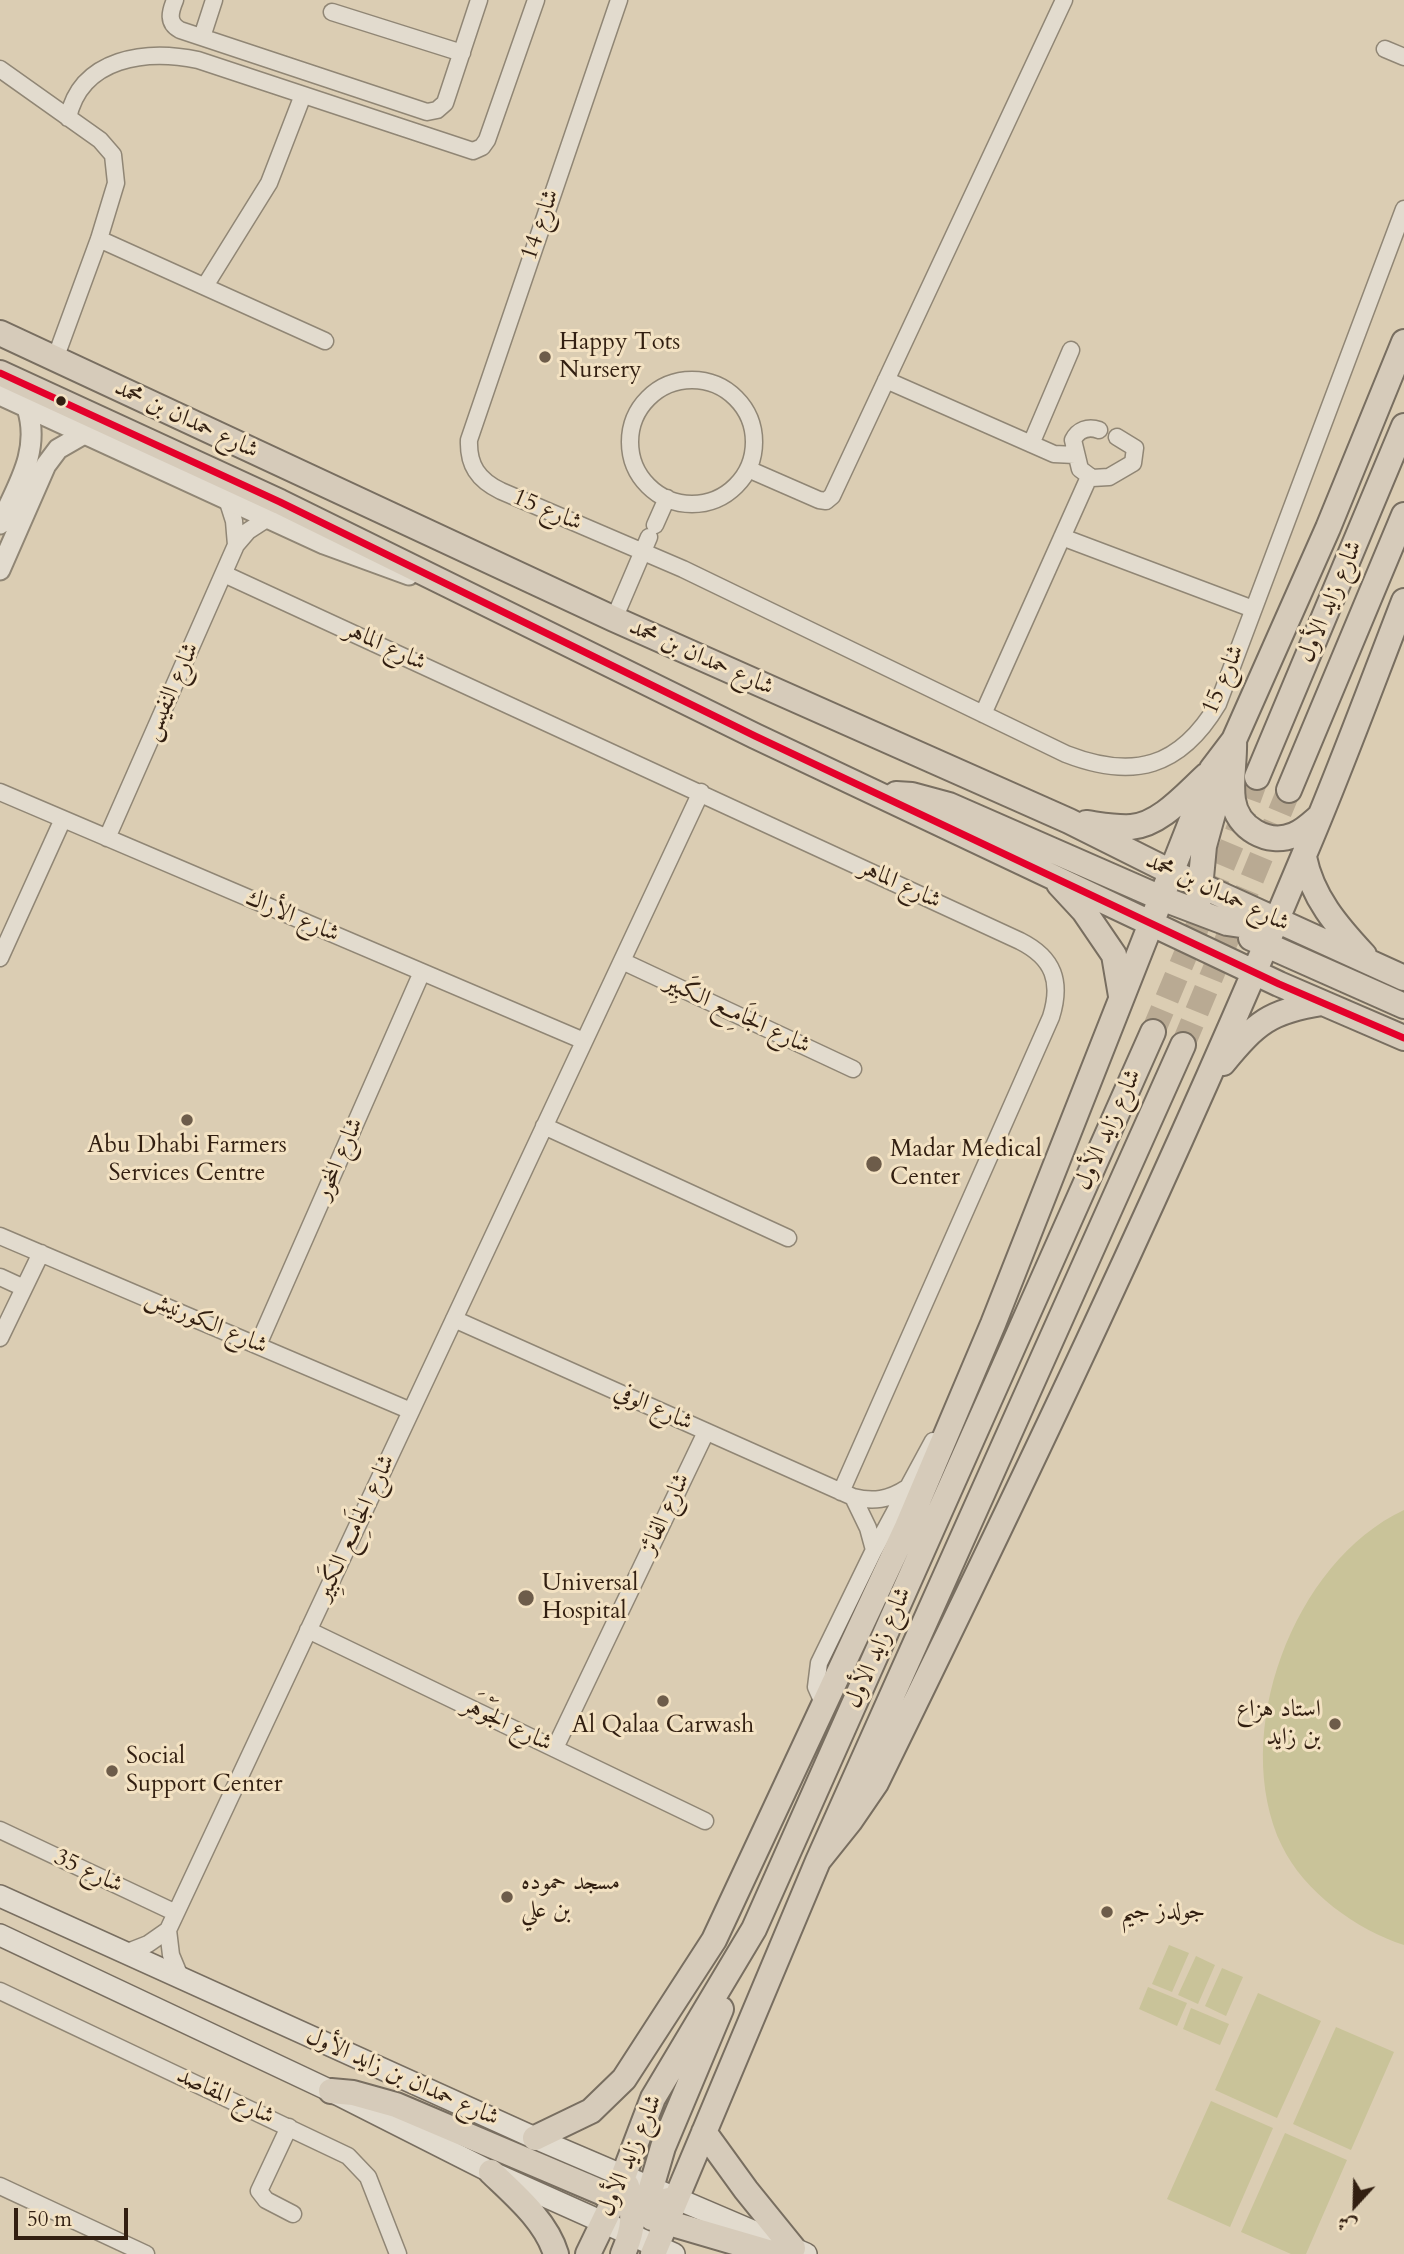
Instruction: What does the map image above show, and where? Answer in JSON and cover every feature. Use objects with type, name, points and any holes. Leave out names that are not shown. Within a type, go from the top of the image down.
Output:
[{"type":"main road","name":"شارع حمدان بن محمد","points":[[0,334],[614,619],[1069,821],[1171,872],[1404,978]]},
{"type":"main road","points":[[1254,972],[1220,947],[1207,930],[1201,916],[1199,885],[1208,827],[1234,740],[1328,528],[1404,342]]},
{"type":"main road","name":"شارع حمدان بن محمد","points":[[0,373],[281,502],[881,795],[1254,972],[1404,1038]]},
{"type":"main road","name":"شارع زايد الأول","points":[[1257,777],[1404,426]]},
{"type":"main road","name":"شارع زايد الأول","points":[[1289,790],[1404,515]]},
{"type":"main road","points":[[818,1861],[850,1821],[882,1770],[1074,1371],[1205,1086],[1304,857],[1404,601]]},
{"type":"main road","points":[[1069,821],[1130,827],[1140,825],[1166,811],[1212,769],[1234,740]]},
{"type":"main road","points":[[1234,740],[1235,809],[1249,828],[1258,834],[1282,839],[1303,831],[1321,815]]},
{"type":"main road","points":[[653,2098],[714,1940],[907,1527],[1039,1209],[1212,769]]},
{"type":"main road","points":[[881,795],[912,795],[933,799],[1404,1006]]},
{"type":"main road","points":[[1304,857],[1316,894],[1345,934],[1372,964]]},
{"type":"main road","points":[[1052,875],[1084,911],[1114,955],[1121,998]]},
{"type":"main road","points":[[1151,923],[1166,917],[1201,916],[1254,927],[1276,920]]},
{"type":"main road","points":[[1205,1086],[1239,1043],[1267,1019],[1293,1008],[1324,1003]]},
{"type":"main road","name":"شارع زايد الأول","points":[[661,2251],[638,2211],[653,2098],[754,1928],[1153,1032]]},
{"type":"main road","name":"شارع زايد الأول","points":[[589,2254],[604,2222],[676,2198],[818,1861],[1183,1045]]},
{"type":"main road","name":"شارع حمدان بن زايد الأول","points":[[0,1896],[535,2138],[638,2211]]},
{"type":"main road","points":[[638,2211],[754,1928]]},
{"type":"main road","name":"شارع حمدان بن زايد الأول","points":[[0,1935],[331,2091],[491,2172],[604,2222]]},
{"type":"main road","points":[[535,2138],[591,2110],[624,2079],[714,1940]]},
{"type":"main road","points":[[331,2091],[353,2093],[396,2105],[638,2211],[791,2252]]},
{"type":"main road","points":[[705,2133],[791,2252]]},
{"type":"main road","points":[[491,2172],[522,2201],[543,2228],[556,2254]]},
{"type":"main road","points":[[676,2198],[791,2252]]},
{"type":"street","points":[[174,0],[170,16],[173,25],[427,112],[437,110],[445,103],[479,0]]},
{"type":"street","points":[[202,37],[214,0]]},
{"type":"street","points":[[68,118],[78,90],[92,76],[111,65],[167,55],[198,60],[468,151],[478,150],[487,140],[536,0]]},
{"type":"street","name":"شارع 14","points":[[468,452],[472,428],[619,0]]},
{"type":"street","points":[[748,469],[819,500],[829,499],[1064,0]]},
{"type":"street","points":[[332,12],[462,53]]},
{"type":"street","points":[[1385,49],[1404,57]]},
{"type":"street","points":[[0,69],[105,144],[116,165],[114,191],[99,239],[55,359]]},
{"type":"street","points":[[205,286],[269,183],[303,95]]},
{"type":"street","name":"شارع 15","points":[[468,452],[471,465],[488,485],[649,538],[712,583],[1066,754],[1101,766],[1117,768],[1149,764],[1184,746],[1218,704],[1404,209]]},
{"type":"street","points":[[99,239],[325,341]]},
{"type":"street","points":[[1031,444],[1070,350]]},
{"type":"street","points":[[886,380],[1060,456],[1075,456]]},
{"type":"street","points":[[682,381],[707,382],[729,392],[738,400],[750,421],[753,433],[754,445],[748,469],[734,488],[713,500],[690,503],[667,498],[647,484],[639,474],[631,452],[630,439],[636,416],[642,406],[660,389],[682,381]]},
{"type":"street","points":[[0,395],[352,555],[461,591]]},
{"type":"street","points":[[0,524],[32,450],[32,429],[27,408]]},
{"type":"street","points":[[1099,430],[1088,428],[1077,433],[1072,445],[1080,469],[1089,477],[1104,479],[1133,463],[1136,458],[1135,448],[1117,437]]},
{"type":"street","points":[[0,570],[46,465],[58,449],[84,434]]},
{"type":"street","points":[[983,714],[1089,477]]},
{"type":"street","points":[[614,619],[667,498]]},
{"type":"street","points":[[226,499],[234,521],[236,545]]},
{"type":"street","name":"شارع النفيس","points":[[107,838],[236,545],[248,531],[268,518]]},
{"type":"street","points":[[1062,537],[1253,610]]},
{"type":"street","name":"شارع الماهر","points":[[224,574],[701,792],[1034,948],[1044,957],[1055,981],[1056,993],[1051,1017],[847,1494]]},
{"type":"street","name":"شارع الأراك","points":[[0,792],[584,1041]]},
{"type":"street","name":"شارع الجَامِع الكَبِير","points":[[168,1930],[701,792]]},
{"type":"street","points":[[0,958],[62,819]]},
{"type":"street","name":"شارع الجَامِع الكَبِير","points":[[622,961],[853,1069]]},
{"type":"street","name":"شارع المخور","points":[[258,1345],[422,972]]},
{"type":"street","points":[[544,1126],[788,1238]]},
{"type":"street","name":"شارع الكورنيش","points":[[0,1236],[411,1411]]},
{"type":"street","points":[[0,1338],[41,1253]]},
{"type":"street","points":[[0,1277],[24,1288]]},
{"type":"street","name":"شارع الوفي","points":[[454,1319],[847,1494],[864,1500],[887,1498],[907,1488]]},
{"type":"street","points":[[824,1705],[816,1687],[819,1663],[907,1488],[964,1391]]},
{"type":"street","name":"شارع الفائز","points":[[555,1748],[706,1432]]},
{"type":"street","points":[[847,1494],[868,1528],[874,1550]]},
{"type":"street","name":"شارع الجَوْهَر","points":[[309,1630],[705,1821]]},
{"type":"street","name":"شارع 35","points":[[0,1830],[176,1913]]},
{"type":"street","points":[[125,1953],[148,1944],[168,1930],[171,1955],[181,1979]]},
{"type":"street","name":"شارع المقاصد","points":[[0,1991],[336,2149],[360,2166],[374,2188],[398,2254]]},
{"type":"street","points":[[289,2127],[260,2191],[265,2200],[293,2214]]},
{"type":"street","points":[[0,2186],[146,2254]]},
{"type":"shaded area","name":"استاد هزاع بن زايد","points":[[1404,1510],[1404,1945],[1368,1930],[1334,1907],[1318,1894],[1292,1863],[1282,1846],[1267,1802],[1263,1754],[1268,1705],[1282,1656],[1303,1610],[1331,1569],[1365,1535]]},
{"type":"shaded area","points":[[1169,1945],[1189,1953],[1172,1992],[1152,1984]]},
{"type":"shaded area","points":[[1196,1956],[1215,1965],[1198,2004],[1178,1995]]},
{"type":"shaded area","points":[[1222,1968],[1243,1977],[1226,2016],[1205,2006]]},
{"type":"shaded area","points":[[1148,1987],[1187,2003],[1177,2026],[1139,2009]]},
{"type":"shaded area","points":[[1258,1993],[1321,2021],[1277,2118],[1215,2090]]},
{"type":"shaded area","points":[[1191,2008],[1229,2024],[1220,2045],[1183,2029]]},
{"type":"shaded area","points":[[1336,2027],[1394,2052],[1351,2150],[1293,2124]]},
{"type":"shaded area","points":[[1211,2101],[1273,2128],[1230,2227],[1167,2199]]},
{"type":"shaded area","points":[[1285,2133],[1347,2160],[1306,2254],[1291,2254],[1241,2232]]},
{"type":"tunnel","points":[[1153,1032],[1235,837],[1257,777]]},
{"type":"tunnel","points":[[1183,1045],[1289,790]]},
{"type":"transit line","points":[[0,373],[280,502],[755,736],[1279,984],[1404,1038]]},
{"type":"place","name":"Happy Tots Nursery","points":[[545,357]]},
{"type":"place","name":"Abu Dhabi Farmers Services Centre","points":[[187,1120]]},
{"type":"place","name":"Madar Medical Center","points":[[874,1164]]},
{"type":"place","name":"Universal Hospital","points":[[526,1598]]},
{"type":"place","name":"Al Qalaa Carwash","points":[[663,1701]]},
{"type":"place","name":"استاد هزاع بن زايد","points":[[1335,1724]]},
{"type":"place","name":"Social Support Center","points":[[112,1771]]},
{"type":"place","name":"مسجد حموده بن علي","points":[[507,1897]]},
{"type":"place","name":"جولدز جيم","points":[[1107,1912]]}]
